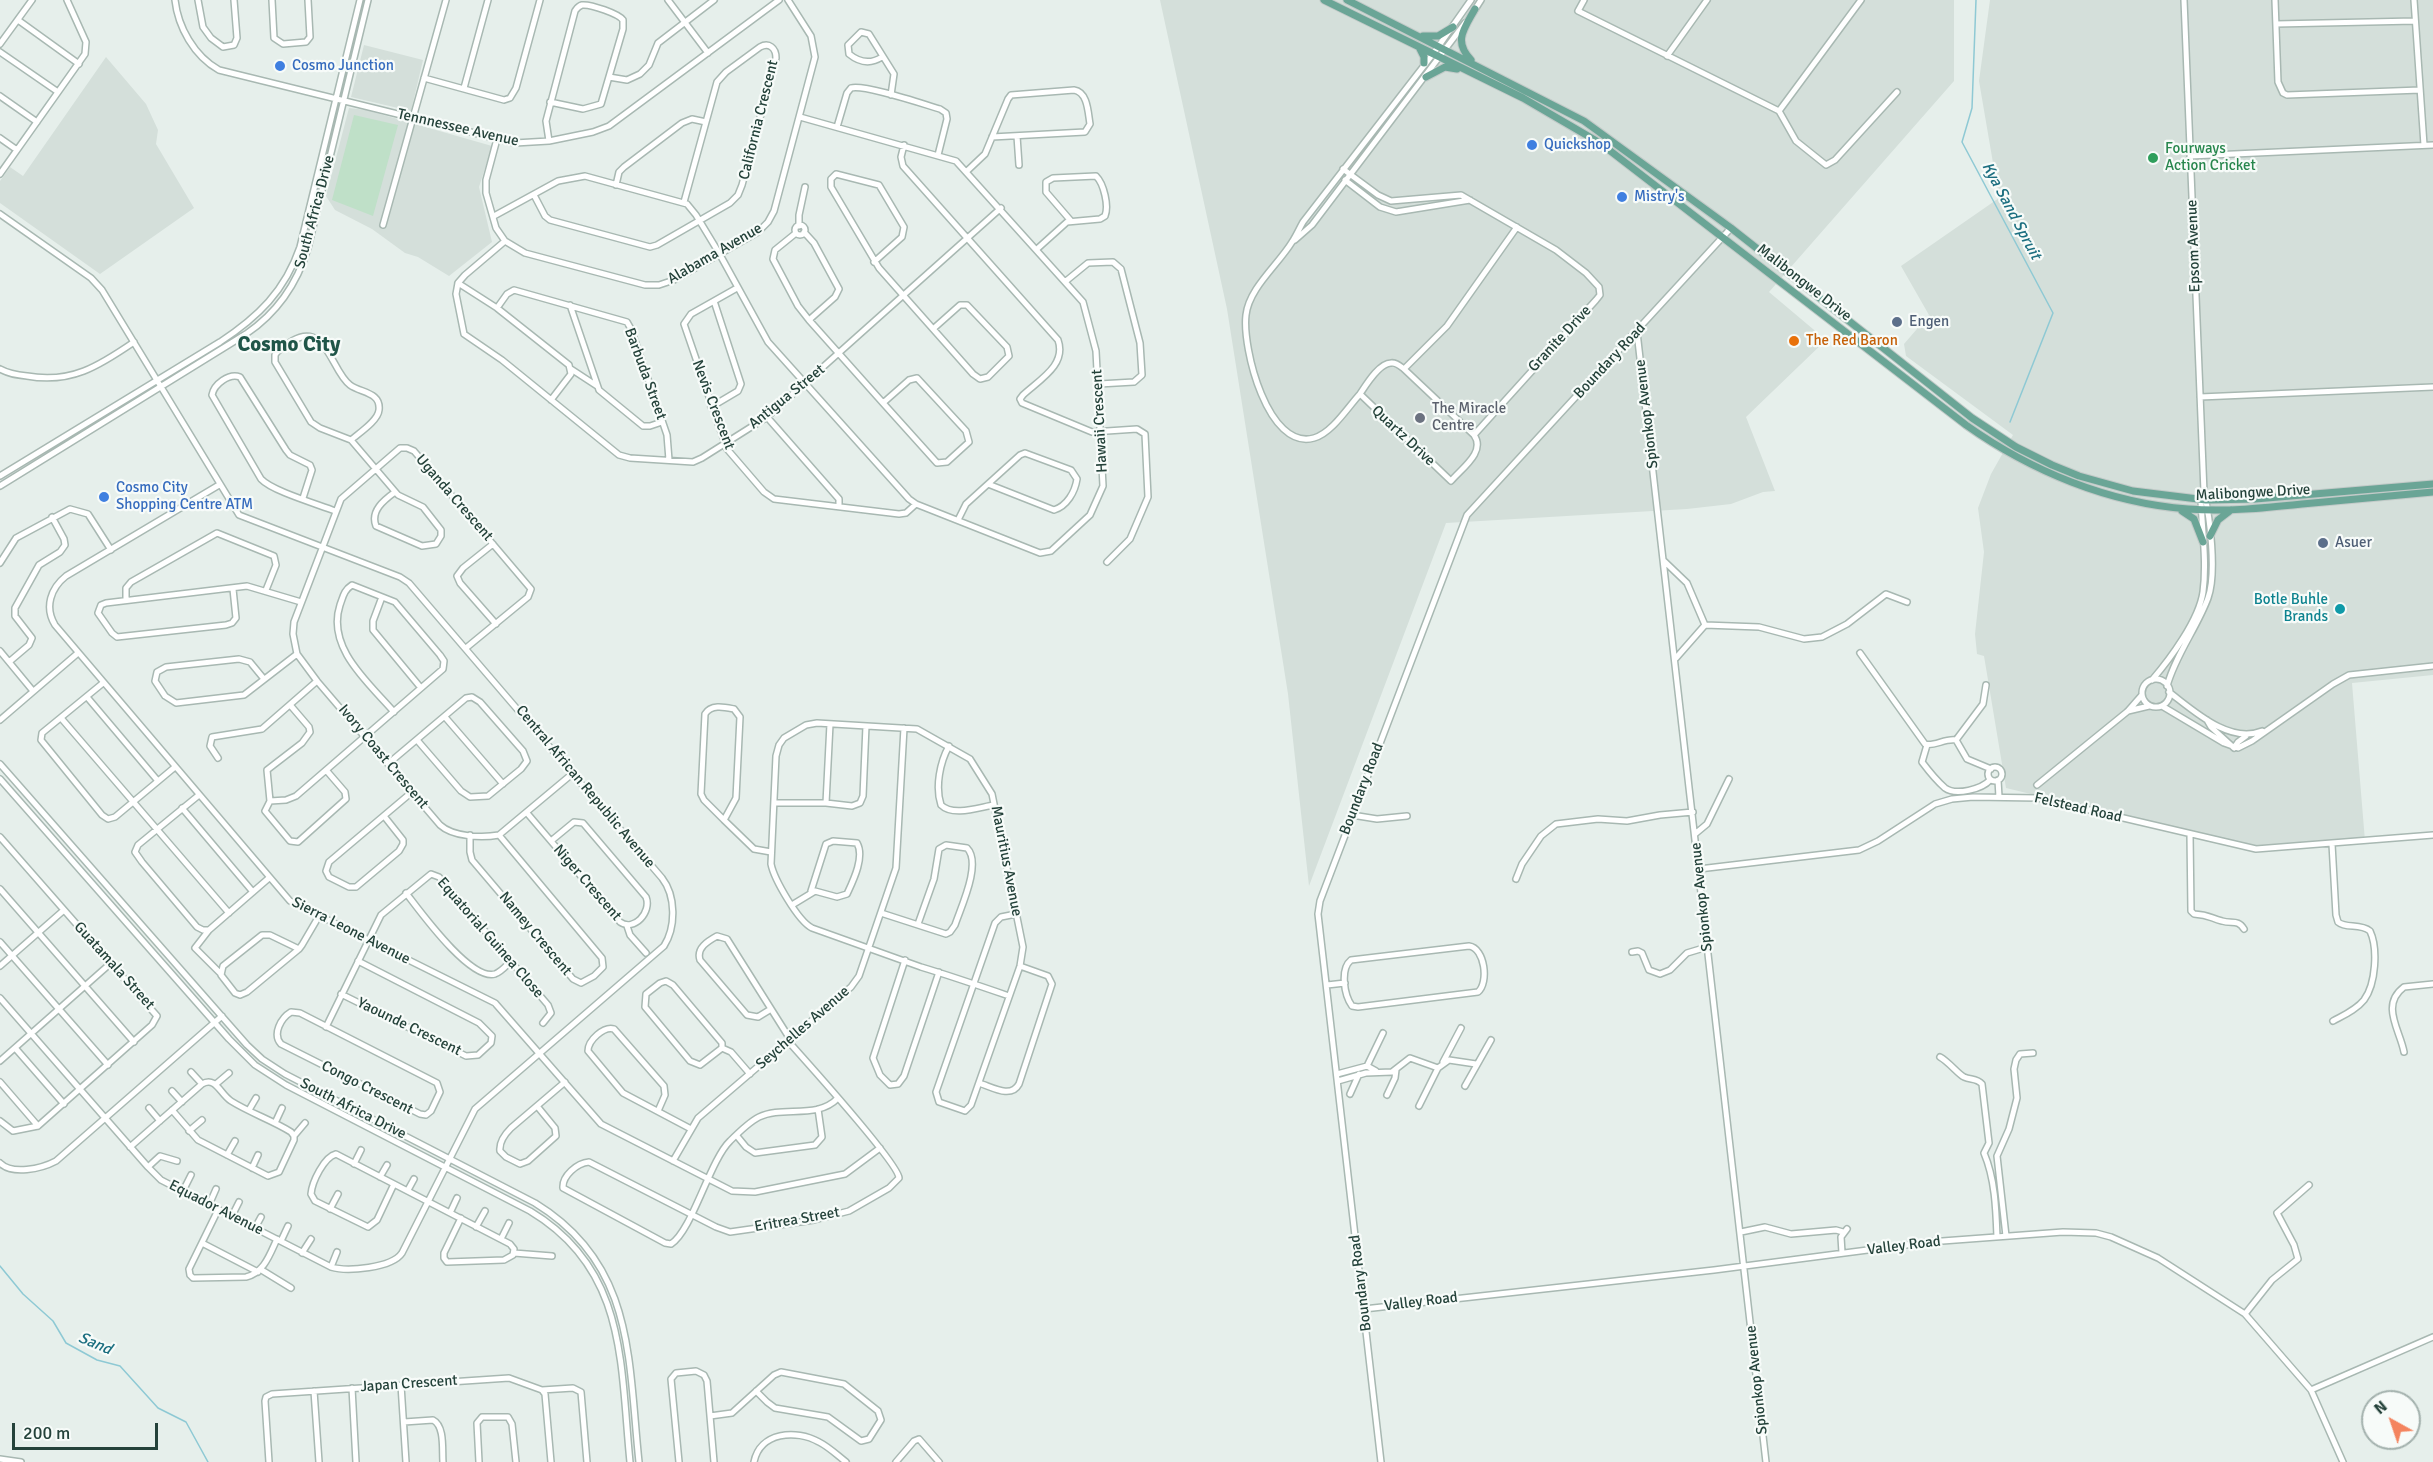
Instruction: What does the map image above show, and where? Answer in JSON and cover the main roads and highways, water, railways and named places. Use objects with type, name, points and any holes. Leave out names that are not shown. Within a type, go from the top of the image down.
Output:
[{"type":"main road","name":"Malibongwe Drive","points":[[1324,0],[1472,73],[1586,133],[1986,439],[2022,461],[2076,484],[2132,500],[2176,508],[2231,510],[2433,492]]},
{"type":"main road","name":"Malibongwe Drive","points":[[1347,0],[1584,121],[1731,228],[1992,432],[2052,465],[2079,476],[2133,491],[2203,500],[2255,500],[2433,484]]},
{"type":"main road","points":[[1475,9],[1461,38],[1462,49],[1475,64]]},
{"type":"main road","points":[[1418,35],[1436,36],[1453,27]]},
{"type":"main road","points":[[1418,47],[1424,57],[1424,63]]},
{"type":"main road","points":[[1426,77],[1445,68],[1472,73]]},
{"type":"main road","points":[[2176,508],[2194,519],[2203,542]]},
{"type":"main road","points":[[2210,536],[2218,520],[2231,510]]},
{"type":"waterway","name":"Kya Sand Spruit","points":[[1976,0],[1972,108],[1962,142],[2053,313],[2010,422]]},
{"type":"waterway","name":"Sand","points":[[0,1266],[23,1294],[53,1321],[66,1343],[97,1360],[120,1366],[158,1408],[186,1422],[208,1462]]},
{"type":"place","name":"Cosmo Junction","points":[[280,66]]},
{"type":"place","name":"Quickshop","points":[[1532,145]]},
{"type":"place","name":"Fourways Action Cricket","points":[[2153,158]]},
{"type":"place","name":"Mistry's","points":[[1622,197]]},
{"type":"place","name":"Engen","points":[[1897,322]]},
{"type":"place","name":"The Red Baron","points":[[1794,341]]},
{"type":"place","name":"The Miracle Centre","points":[[1420,418]]},
{"type":"place","name":"Cosmo City Shopping Centre ATM","points":[[104,497]]},
{"type":"place","name":"Asuer","points":[[2323,543]]},
{"type":"place","name":"Botle Buhle Brands","points":[[2340,609]]},
{"type":"district","name":"Cosmo City","points":[[289,345]]}]
